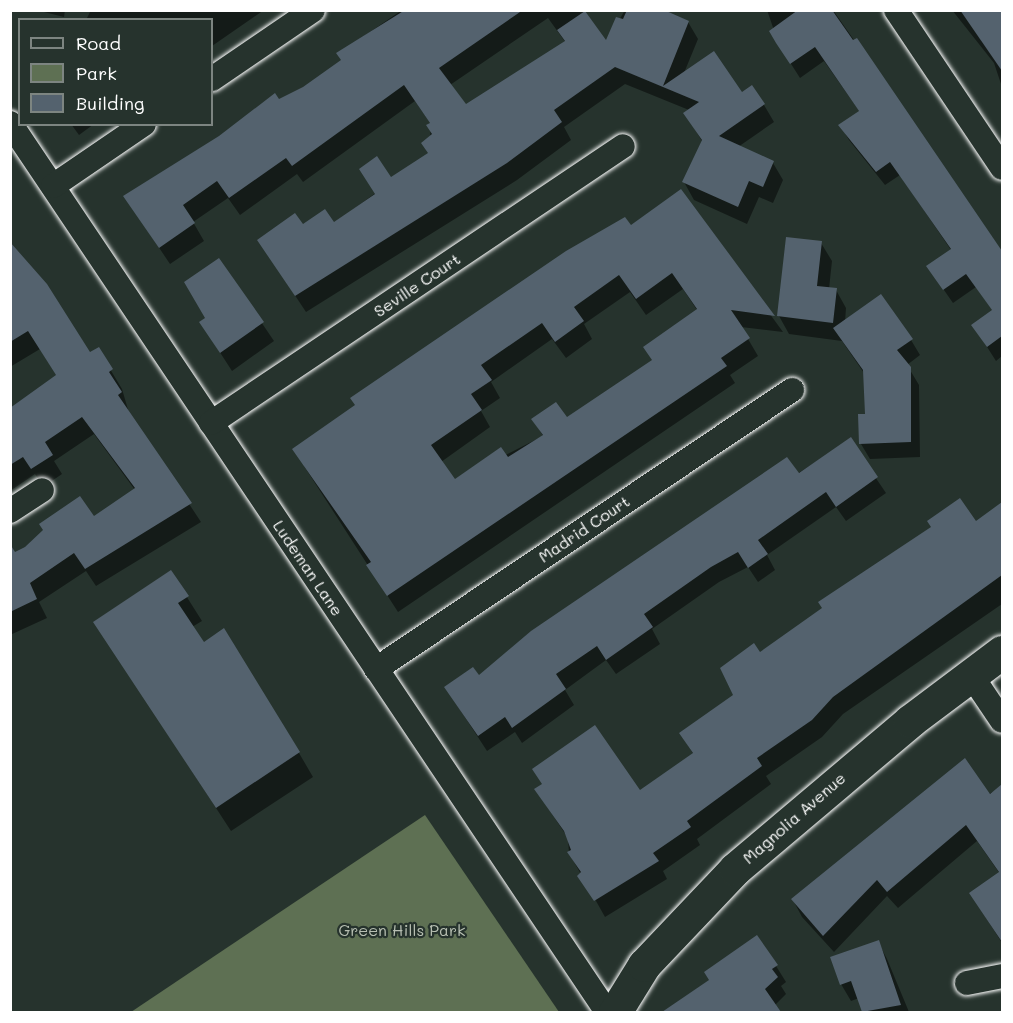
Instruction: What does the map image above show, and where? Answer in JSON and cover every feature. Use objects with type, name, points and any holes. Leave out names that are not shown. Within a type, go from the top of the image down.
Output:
[{"type":"main road","name":"Magnolia Avenue","points":[[615,1012],[644,966],[735,869],[1002,652]]},
{"type":"street","points":[[213,78],[313,10]]},
{"type":"street","points":[[897,10],[1002,168]]},
{"type":"street","name":"Ludeman Lane","points":[[10,123],[607,1012]]},
{"type":"street","points":[[53,186],[141,126]]},
{"type":"street","name":"Seville Court","points":[[211,423],[623,146]]},
{"type":"street","name":"Madrid Court","points":[[376,669],[792,390]]},
{"type":"street","points":[[10,511],[42,490]]},
{"type":"street","points":[[972,675],[1002,721]]},
{"type":"street","points":[[967,983],[1002,976]]},
{"type":"green space","name":"Green Hills Park","points":[[425,815],[559,1012],[131,1012]]},
{"type":"building","points":[[405,10],[523,10],[439,68],[466,104],[565,41],[557,30],[585,11],[606,40],[616,17],[623,19],[627,10],[664,10],[689,21],[663,86],[714,51],[742,92],[752,85],[765,104],[719,136],[774,161],[763,187],[749,181],[738,207],[682,182],[702,140],[683,113],[699,102],[615,67],[554,110],[562,122],[507,163],[295,296],[257,240],[295,213],[303,224],[325,209],[334,222],[375,194],[359,169],[377,156],[391,177],[428,153],[421,143],[432,134],[426,125],[430,123],[404,85],[292,166],[286,158],[229,198],[217,181],[183,205],[195,223],[159,248],[123,196],[219,136],[275,93],[279,99],[303,87],[341,60],[336,53]]},
{"type":"building","points":[[798,10],[832,10],[853,40],[857,38],[1002,251],[1002,336],[987,347],[971,325],[992,310],[966,274],[943,290],[926,266],[951,249],[890,162],[876,172],[838,125],[859,111],[815,47],[790,64],[769,31]]},
{"type":"building","points":[[960,10],[1002,10],[1002,71]]},
{"type":"building","points":[[681,189],[775,316],[731,310],[750,338],[721,358],[727,366],[387,596],[366,565],[371,562],[292,449],[355,405],[350,398],[566,251],[625,217],[631,225]],"holes":[[[672,273],[697,309],[643,347],[652,360],[567,417],[556,402],[531,419],[543,435],[508,457],[501,447],[455,479],[431,445],[482,410],[471,394],[492,380],[481,365],[542,323],[555,342],[584,321],[574,307],[619,275],[636,299]]]},
{"type":"building","points":[[786,237],[822,241],[817,286],[837,288],[833,323],[777,316]]},
{"type":"building","points":[[10,242],[47,284],[90,352],[99,347],[113,369],[109,372],[122,392],[118,395],[192,503],[85,569],[74,553],[30,583],[37,599],[10,612],[10,544],[15,552],[25,547],[43,530],[39,524],[80,496],[94,516],[135,488],[82,417],[45,442],[53,455],[31,469],[23,457],[10,465],[10,408],[56,375],[28,331],[10,342]]},
{"type":"building","points":[[219,258],[264,322],[220,353],[199,322],[205,318],[184,282]]},
{"type":"building","points":[[881,294],[913,339],[897,350],[911,367],[911,442],[859,444],[858,414],[865,414],[863,370],[833,328]]},
{"type":"building","points":[[851,437],[878,477],[836,507],[826,492],[758,540],[768,554],[748,568],[738,552],[711,567],[644,614],[653,627],[606,660],[597,646],[556,674],[566,689],[512,728],[505,717],[478,736],[444,687],[473,667],[479,675],[531,631],[787,457],[799,473]]},
{"type":"building","points":[[960,498],[976,521],[1002,502],[1002,575],[833,697],[812,720],[757,758],[762,766],[687,821],[691,827],[653,853],[659,861],[594,901],[577,876],[581,872],[567,852],[571,850],[564,831],[534,789],[542,784],[532,769],[595,725],[640,790],[693,753],[679,733],[733,695],[720,668],[754,643],[760,652],[822,608],[818,602],[931,527],[927,521]]},
{"type":"building","points":[[171,570],[189,596],[178,603],[204,642],[224,628],[300,752],[216,808],[93,622]]},
{"type":"building","points":[[965,758],[990,794],[1002,784],[1002,942],[969,893],[999,872],[966,825],[887,892],[877,880],[823,936],[791,899]]},
{"type":"building","points":[[757,935],[778,965],[772,969],[778,977],[765,989],[781,1012],[662,1012],[709,980],[704,972]]},
{"type":"building","points":[[879,940],[901,1005],[862,1012],[851,981],[840,985],[830,957]]}]
